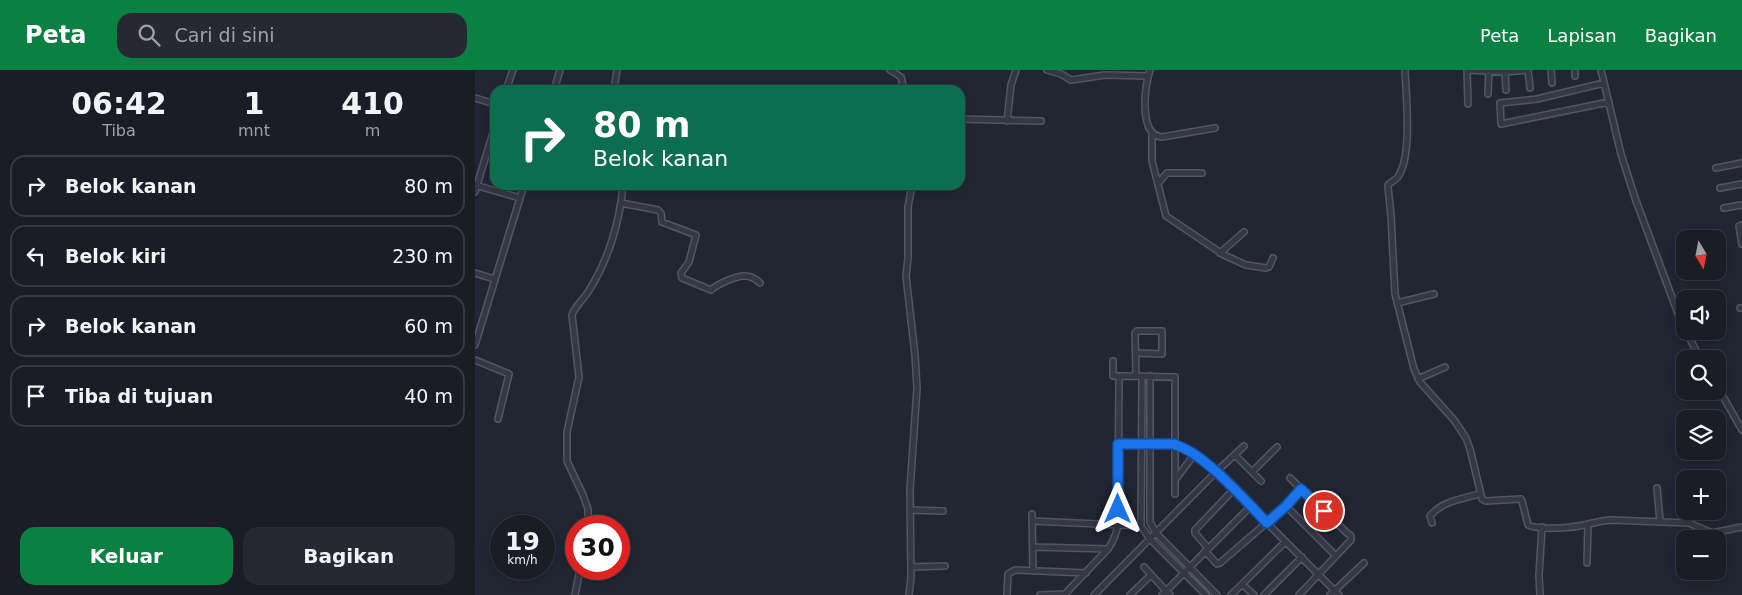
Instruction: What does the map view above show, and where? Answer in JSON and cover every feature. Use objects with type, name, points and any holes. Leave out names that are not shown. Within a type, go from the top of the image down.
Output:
[{"type":"street","points":[[508,85],[513,70]]},
{"type":"street","points":[[554,85],[559,70]]},
{"type":"street","points":[[616,85],[617,70]]},
{"type":"street","points":[[890,70],[901,77],[903,85]]},
{"type":"street","points":[[1007,121],[1011,85],[1016,70]]},
{"type":"street","points":[[1047,70],[1061,74],[1071,80],[1115,72],[1149,73],[1145,88],[1147,124],[1152,133],[1157,137],[1162,137],[1215,128]]},
{"type":"street","points":[[1405,70],[1407,121],[1405,156],[1397,179],[1388,185],[1394,288],[1418,380],[1454,420],[1465,438],[1470,449],[1481,499],[1486,501],[1521,499],[1523,500],[1528,524],[1542,527],[1576,527],[1597,521],[1609,520],[1689,523],[1712,533],[1742,527]]},
{"type":"street","points":[[1468,104],[1467,70],[1505,72],[1528,70],[1530,88]]},
{"type":"street","points":[[1551,70],[1552,83]]},
{"type":"street","points":[[1601,70],[1623,160],[1638,209],[1683,327],[1696,350]]},
{"type":"street","points":[[1488,94],[1489,71]]},
{"type":"street","points":[[1505,72],[1506,90]]},
{"type":"street","points":[[1604,83],[1537,99],[1500,103],[1501,124],[1609,102]]},
{"type":"street","points":[[475,98],[490,102]]},
{"type":"street","points":[[965,118],[1041,121]]},
{"type":"street","points":[[1152,133],[1153,161],[1165,216],[1220,253],[1245,265],[1264,269],[1269,267],[1273,258]]},
{"type":"street","points":[[475,192],[490,142]]},
{"type":"street","points":[[1716,168],[1742,163]]},
{"type":"street","points":[[1159,182],[1167,173],[1202,173]]},
{"type":"street","points":[[1720,188],[1742,184]]},
{"type":"street","points":[[476,186],[490,190]]},
{"type":"street","points":[[491,190],[520,198]]},
{"type":"street","points":[[475,345],[522,190]]},
{"type":"street","points":[[588,515],[583,495],[567,461],[567,432],[579,377],[572,315],[588,292],[605,260],[621,203],[622,190]]},
{"type":"street","points":[[909,595],[911,567],[911,457],[917,388],[906,276],[911,190]]},
{"type":"street","points":[[621,203],[658,210],[661,214],[662,222],[696,235],[689,262],[681,273],[682,278],[711,290],[717,285],[743,276],[755,279],[760,283]]},
{"type":"street","points":[[1723,208],[1742,205]]},
{"type":"street","points":[[1742,225],[1739,226],[1742,244]]},
{"type":"street","points":[[1220,253],[1244,232]]},
{"type":"street","points":[[475,273],[494,279]]},
{"type":"street","points":[[1397,303],[1434,294]]},
{"type":"street","points":[[1136,353],[1162,354],[1162,331],[1137,331],[1135,333],[1136,353],[1139,376],[1141,526],[1150,539],[1206,595]]},
{"type":"street","points":[[475,360],[509,374],[498,419]]},
{"type":"street","points":[[1113,361],[1113,376],[1175,377],[1175,494]]},
{"type":"street","points":[[1418,380],[1445,367]]},
{"type":"street","points":[[1040,595],[1064,594],[1113,543],[1118,525],[1119,376]]},
{"type":"street","points":[[1150,376],[1150,522],[1156,533],[1217,595]]},
{"type":"street","points":[[1725,400],[1742,430]]},
{"type":"street","points":[[1118,444],[1175,444],[1189,450],[1217,472],[1337,593]]},
{"type":"street","points":[[1094,595],[1244,446]]},
{"type":"street","points":[[1252,472],[1277,447]]},
{"type":"street","points":[[1175,480],[1194,455]]},
{"type":"street","points":[[1235,455],[1261,481]]},
{"type":"street","points":[[1290,478],[1351,536],[1349,544],[1299,595]]},
{"type":"street","points":[[1657,488],[1660,522]]},
{"type":"street","points":[[1234,489],[1195,530],[1195,533],[1217,564],[1221,563],[1267,523],[1301,489]]},
{"type":"street","points":[[1432,523],[1430,516],[1441,506],[1479,494]]},
{"type":"street","points":[[1145,567],[1166,594],[1206,549],[1251,506]]},
{"type":"street","points":[[1286,506],[1336,556]]},
{"type":"street","points":[[910,510],[943,511]]},
{"type":"street","points":[[1033,514],[1033,571]]},
{"type":"street","points":[[1033,521],[1141,526]]},
{"type":"street","points":[[1587,563],[1588,524]]},
{"type":"street","points":[[1540,595],[1539,575],[1542,527]]},
{"type":"street","points":[[1231,595],[1285,542]]},
{"type":"street","points":[[1033,547],[1109,549]]},
{"type":"street","points":[[1264,595],[1302,558]]},
{"type":"street","points":[[1330,595],[1337,593],[1364,563]]},
{"type":"street","points":[[911,567],[945,566]]},
{"type":"street","points":[[1007,595],[1008,574],[1011,571],[1086,572]]},
{"type":"street","points":[[1130,595],[1151,575]]},
{"type":"street","points":[[575,595],[578,580]]},
{"type":"street","points":[[1243,585],[1254,595]]},
{"type":"route","points":[[1118,509],[1118,444],[1175,444],[1189,450],[1217,472],[1267,523],[1301,489],[1324,511]]}]
